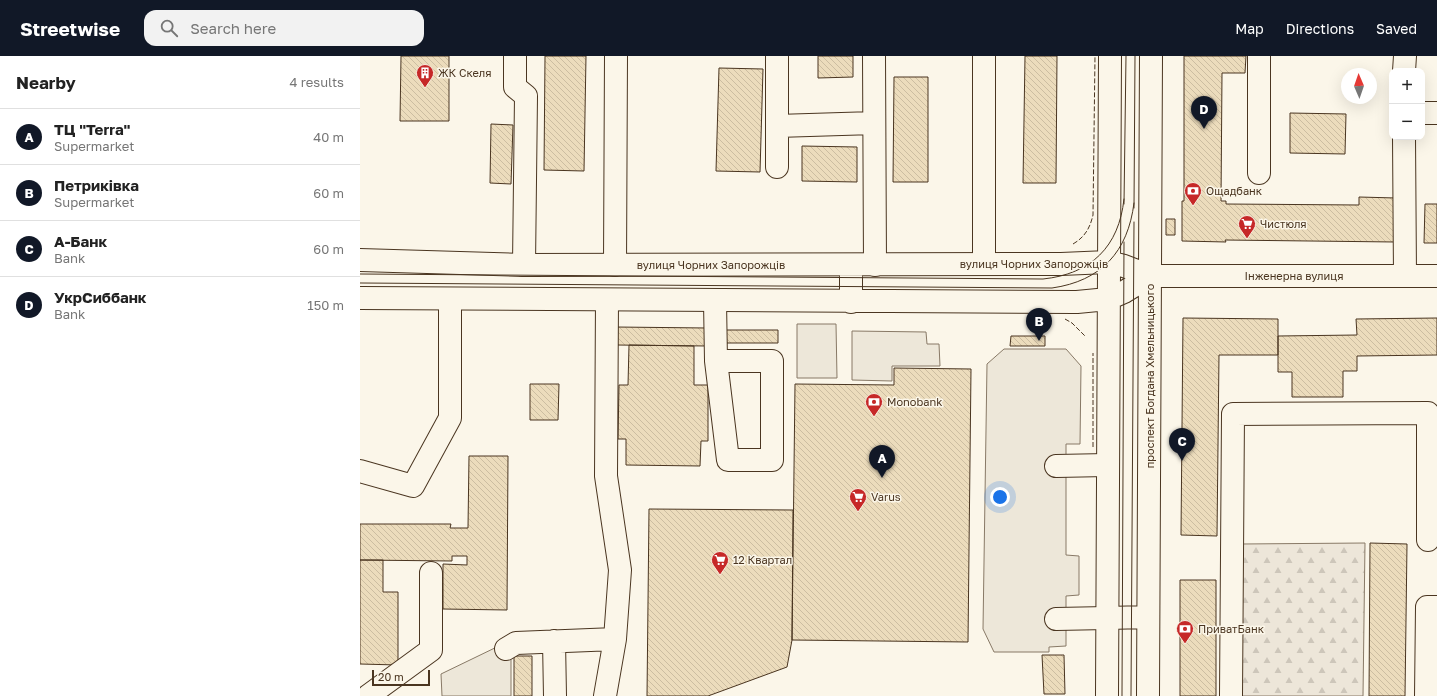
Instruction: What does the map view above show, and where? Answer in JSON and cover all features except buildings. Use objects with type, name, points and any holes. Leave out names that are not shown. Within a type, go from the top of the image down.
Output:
[{"type":"main road","points":[[515,56],[514,87],[526,96],[524,265]]},
{"type":"main road","points":[[601,56],[616,79]]},
{"type":"main road","points":[[614,265],[616,56]]},
{"type":"main road","points":[[777,56],[777,167]]},
{"type":"main road","points":[[874,56],[875,265]]},
{"type":"main road","points":[[984,56],[984,264]]},
{"type":"main road","points":[[1106,696],[1110,56]]},
{"type":"main road","name":"проспект Богдана Хмельницького","points":[[1148,696],[1151,56]]},
{"type":"main road","points":[[1259,56],[1259,172]]},
{"type":"main road","points":[[1404,56],[1404,68]]},
{"type":"main road","points":[[1425,113],[1437,113]]},
{"type":"main road","points":[[777,126],[874,123]]},
{"type":"main road","points":[[1404,140],[1405,276]]},
{"type":"main road","name":"вулиця Чорних Запорожців","points":[[360,260],[524,265],[875,265],[1061,264],[1108,262],[1124,266],[1150,276]]},
{"type":"main road","points":[[851,265],[851,302]]},
{"type":"main road","points":[[360,298],[450,300],[1060,303],[1108,299],[1150,276]]},
{"type":"main road","name":"Інженерна вулиця","points":[[1150,276],[1437,276]]},
{"type":"main road","points":[[360,472],[413,486],[450,418],[450,300]]},
{"type":"main road","points":[[605,696],[615,639],[620,570],[606,476],[607,300]]},
{"type":"main road","points":[[715,301],[716,361],[728,460],[772,460],[772,361],[716,361]]},
{"type":"main road","points":[[1231,696],[1233,414],[1428,413],[1428,540]]},
{"type":"main road","points":[[1056,466],[1107,465]]},
{"type":"main road","points":[[368,696],[431,650],[431,573]]},
{"type":"main road","points":[[1426,696],[1427,607],[1437,607]]},
{"type":"main road","points":[[1056,619],[1148,617]]},
{"type":"main road","points":[[506,649],[516,643],[615,639]]},
{"type":"main road","points":[[554,641],[555,696]]},
{"type":"green space","points":[[1365,543],[1363,696],[1240,696],[1241,544]]},
{"type":"shaded area","points":[[797,324],[836,324],[837,378],[797,378]]},
{"type":"shaded area","points":[[852,331],[926,332],[927,344],[939,344],[940,366],[892,366],[892,381],[852,380]]},
{"type":"shaded area","points":[[1004,349],[1066,349],[1081,366],[1080,444],[1066,444],[1066,555],[1079,556],[1079,595],[1066,596],[1066,646],[1049,647],[1049,652],[994,652],[983,629],[987,364]]},
{"type":"shaded area","points":[[503,644],[511,660],[511,696],[442,696],[441,674]]},
{"type":"tram line","points":[[1124,204],[1126,56]]},
{"type":"tram line","points":[[1134,208],[1135,56]]},
{"type":"tram line","points":[[360,274],[1043,279],[1060,276],[1075,271],[1100,255],[1109,244],[1116,231],[1121,216],[1124,199]]},
{"type":"tram line","points":[[360,283],[1052,288],[1085,279],[1098,271],[1109,261],[1118,250],[1126,236],[1134,203]]},
{"type":"tram line","points":[[1131,696],[1134,222]]},
{"type":"tram line","points":[[1122,696],[1124,242]]},
{"type":"fence","points":[[1073,244],[1086,232],[1093,215],[1095,56]]},
{"type":"fence","points":[[1065,319],[1072,323],[1086,337]]},
{"type":"fence","points":[[1093,353],[1093,447]]},
{"type":"place","name":"ЖК Скеля","points":[[425,88]]},
{"type":"place","name":"УкрСиббанк","points":[[1204,129]]},
{"type":"place","name":"Ощадбанк","points":[[1193,206]]},
{"type":"place","name":"Чистюля","points":[[1247,239]]},
{"type":"place","name":"Петриківка","points":[[1039,341]]},
{"type":"place","name":"Monobank","points":[[874,417]]},
{"type":"place","name":"А-Банк","points":[[1182,461]]},
{"type":"place","name":"ТЦ \"Terra\"","points":[[882,478]]},
{"type":"place","name":"Varus","points":[[858,512]]},
{"type":"place","name":"12 Квартал","points":[[720,575]]},
{"type":"place","name":"ПриватБанк","points":[[1185,644]]}]
